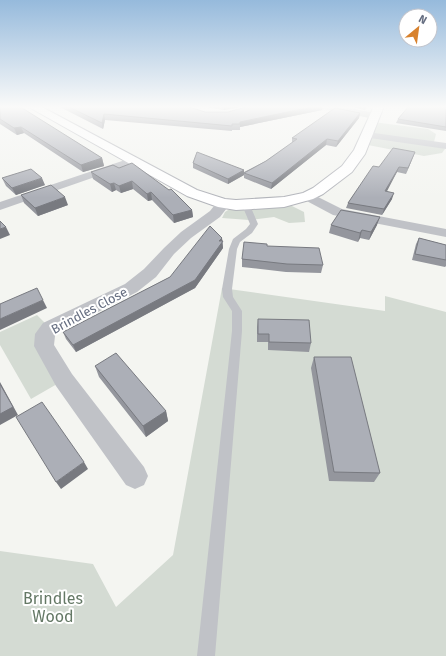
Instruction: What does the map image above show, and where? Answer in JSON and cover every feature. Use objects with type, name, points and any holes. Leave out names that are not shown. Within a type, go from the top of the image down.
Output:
[{"type":"street","points":[[90,137],[192,193],[223,204],[246,205],[284,202],[308,196],[318,191],[347,170],[360,151],[366,137]]},
{"type":"street","points":[[379,137],[446,146]]},
{"type":"street","points":[[0,206],[134,160]]},
{"type":"street","points":[[308,196],[338,212],[446,233]]},
{"type":"street","name":"Brindles Close","points":[[135,476],[64,380],[44,346],[45,334],[50,328],[131,288],[150,273],[186,234],[215,214],[223,204]]},
{"type":"lane","points":[[206,656],[237,319],[237,311],[228,297],[227,288],[234,245],[236,241],[249,231],[254,224],[246,205]]},
{"type":"green space","points":[[366,137],[435,137],[434,142],[445,149],[442,153],[424,156],[363,144]]},
{"type":"green space","points":[[284,202],[304,212],[305,222],[289,223],[274,217],[249,220],[222,218],[225,212],[236,205]]},
{"type":"green space","name":"Brindles Wood","points":[[222,288],[385,311],[385,296],[446,312],[446,656],[0,656],[0,551],[93,564],[116,607],[173,555]]},
{"type":"green space","points":[[37,315],[50,328],[45,334],[64,380],[31,399],[0,345],[0,332]]},
{"type":"building","points":[[36,137],[68,137],[102,158],[81,165]]},
{"type":"building","points":[[294,137],[341,137],[338,141],[327,139],[272,183],[244,173],[266,161],[297,139],[292,138]]},
{"type":"building","points":[[393,148],[415,152],[408,168],[399,167],[385,191],[394,193],[384,209],[348,203],[373,166],[379,167]]},
{"type":"building","points":[[197,152],[244,170],[228,179],[193,163]]},
{"type":"building","points":[[132,163],[169,190],[171,189],[192,210],[173,215],[151,192],[147,194],[132,181],[119,186],[114,183],[110,184],[91,172],[113,165],[119,168]]},
{"type":"building","points":[[31,169],[42,178],[12,188],[2,178]]},
{"type":"building","points":[[51,185],[65,197],[35,208],[21,195]]},
{"type":"building","points":[[341,210],[380,217],[371,232],[362,230],[360,233],[331,225]]},
{"type":"building","points":[[0,221],[6,227],[0,229]]},
{"type":"building","points":[[210,226],[222,238],[219,241],[223,241],[195,280],[73,345],[63,332],[170,277]]},
{"type":"building","points":[[419,238],[446,245],[446,260],[415,254]]},
{"type":"building","points":[[244,242],[267,244],[267,246],[319,248],[323,265],[287,264],[242,259]]},
{"type":"building","points":[[37,288],[43,300],[0,319],[0,304]]},
{"type":"building","points":[[258,319],[309,320],[311,343],[269,342],[269,334],[258,334]]},
{"type":"building","points":[[116,353],[166,411],[143,426],[95,366]]},
{"type":"building","points":[[314,357],[351,357],[380,473],[334,472]]},
{"type":"building","points":[[0,384],[13,407],[0,414]]},
{"type":"building","points":[[42,402],[84,462],[56,482],[16,417]]}]
